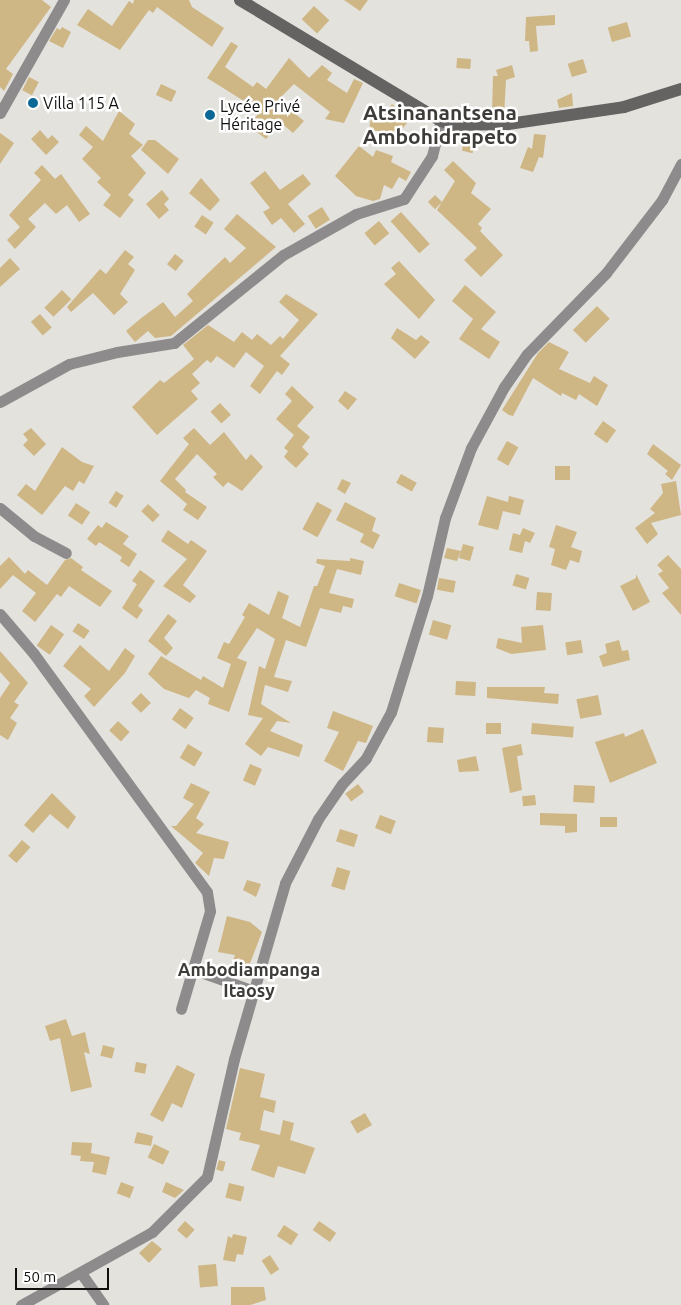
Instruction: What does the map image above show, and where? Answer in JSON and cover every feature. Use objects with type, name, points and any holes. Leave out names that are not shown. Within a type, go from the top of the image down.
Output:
[{"type":"street","points":[[0,113],[64,0]]},
{"type":"street","points":[[240,0],[441,121],[474,126],[508,124],[624,107],[681,89]]},
{"type":"street","points":[[0,402],[69,364],[174,343],[283,255],[356,214],[404,200],[432,156],[441,121]]},
{"type":"street","points":[[21,1305],[152,1232],[207,1177],[234,1059],[285,883],[302,850],[342,784],[366,758],[391,712],[427,596],[445,518],[471,448],[492,406],[527,354],[606,273],[662,200],[681,164]]},
{"type":"street","points":[[0,508],[34,536],[66,553]]},
{"type":"street","points":[[0,614],[34,654],[207,892],[210,911],[195,970],[182,1009]]},
{"type":"street","points":[[195,970],[254,991]]},
{"type":"street","points":[[81,1273],[103,1305]]},
{"type":"building","points":[[0,0],[42,0],[51,7],[6,69],[13,74],[4,91],[0,87]]},
{"type":"building","points":[[134,0],[189,0],[192,7],[224,28],[212,47],[157,7],[153,13],[149,10],[120,50],[77,25],[88,9],[112,26],[129,1],[133,4]]},
{"type":"building","points":[[344,0],[368,0],[360,11]]},
{"type":"building","points":[[314,6],[329,20],[317,33],[302,19]]},
{"type":"building","points":[[555,15],[555,25],[536,26],[538,51],[530,52],[529,41],[525,41],[526,17]]},
{"type":"building","points":[[627,22],[631,36],[612,42],[608,28]]},
{"type":"building","points":[[62,27],[71,32],[63,48],[49,41],[57,28],[60,30]]},
{"type":"building","points":[[231,42],[238,46],[225,67],[253,87],[257,82],[266,89],[289,58],[309,78],[322,65],[332,73],[327,80],[347,93],[354,79],[363,83],[344,123],[325,119],[330,112],[294,84],[278,100],[304,121],[293,133],[280,122],[266,139],[249,126],[260,111],[207,78]]},
{"type":"building","points":[[457,58],[471,59],[470,69],[456,68]]},
{"type":"building","points":[[583,59],[587,72],[572,77],[568,64]]},
{"type":"building","points":[[512,65],[515,77],[506,80],[504,116],[492,115],[493,76],[498,76],[496,70]]},
{"type":"building","points":[[29,77],[39,82],[32,95],[22,90]]},
{"type":"building","points":[[161,84],[176,91],[171,102],[156,95]]},
{"type":"building","points":[[572,93],[573,106],[559,108],[557,100]]},
{"type":"building","points":[[392,104],[410,119],[403,128],[401,126],[393,135],[369,129],[371,118],[380,120]]},
{"type":"building","points":[[119,111],[135,124],[129,134],[143,145],[131,156],[146,173],[128,195],[134,200],[120,218],[103,205],[111,195],[97,182],[101,178],[82,159],[93,147],[79,135],[86,126],[103,141]]},
{"type":"building","points":[[40,130],[48,139],[52,135],[59,142],[46,155],[31,139]]},
{"type":"building","points":[[0,133],[14,143],[0,164]]},
{"type":"building","points":[[534,134],[546,135],[543,158],[539,157],[533,172],[520,168],[528,147],[532,149]]},
{"type":"building","points":[[466,135],[477,138],[472,153],[462,150]]},
{"type":"building","points":[[148,140],[155,140],[179,159],[168,174],[141,150]]},
{"type":"building","points":[[359,146],[373,157],[376,150],[393,156],[391,162],[411,172],[406,181],[399,177],[392,189],[384,185],[380,199],[373,201],[356,196],[335,176]]},
{"type":"building","points":[[453,161],[476,183],[471,193],[491,209],[478,224],[482,228],[480,231],[503,255],[481,277],[464,260],[477,248],[437,210],[455,181],[444,170]]},
{"type":"building","points":[[42,165],[55,179],[61,174],[90,214],[79,222],[67,205],[56,214],[45,203],[28,219],[36,227],[15,249],[7,240],[20,227],[9,215],[41,180],[34,173]]},
{"type":"building","points":[[265,171],[280,190],[303,174],[311,184],[288,204],[305,224],[294,233],[281,218],[272,225],[263,212],[270,208],[250,183]]},
{"type":"building","points":[[201,178],[220,200],[210,211],[189,193]]},
{"type":"building","points":[[162,190],[169,199],[164,204],[169,210],[159,219],[146,204]]},
{"type":"building","points":[[435,195],[442,202],[435,209],[428,202]]},
{"type":"building","points":[[322,207],[330,220],[316,229],[308,216]]},
{"type":"building","points":[[401,212],[430,244],[419,253],[391,221]]},
{"type":"building","points":[[237,214],[276,247],[171,336],[155,338],[148,331],[135,342],[126,331],[140,319],[163,302],[175,317],[193,301],[187,294],[204,277],[225,257],[230,263],[246,248],[224,229]]},
{"type":"building","points":[[202,215],[214,223],[206,234],[194,227]]},
{"type":"building","points":[[379,221],[389,233],[375,245],[364,233]]},
{"type":"building","points":[[125,250],[134,257],[128,264],[135,270],[120,294],[128,302],[114,315],[93,293],[71,312],[67,307],[100,269],[106,274]]},
{"type":"building","points":[[175,254],[184,261],[176,271],[167,264]]},
{"type":"building","points":[[10,258],[20,269],[0,287],[0,268]]},
{"type":"building","points":[[399,261],[435,300],[419,319],[384,284],[396,274],[391,268]]},
{"type":"building","points":[[465,285],[496,312],[481,329],[500,342],[489,359],[459,339],[473,319],[452,301]]},
{"type":"building","points":[[62,290],[71,299],[54,317],[44,308]]},
{"type":"building","points":[[286,294],[318,314],[280,356],[290,364],[282,375],[277,371],[260,394],[250,386],[264,366],[246,352],[234,368],[217,356],[211,363],[207,360],[192,374],[200,383],[191,391],[198,399],[157,435],[132,407],[160,380],[164,383],[194,359],[183,345],[208,325],[234,342],[242,332],[252,340],[257,334],[271,345],[280,336],[283,339],[299,320],[279,302]]},
{"type":"building","points":[[597,306],[610,319],[586,343],[573,330]]},
{"type":"building","points":[[40,314],[52,328],[43,335],[31,322]]},
{"type":"building","points":[[397,328],[416,340],[421,335],[430,342],[415,359],[391,338]]},
{"type":"building","points":[[549,342],[569,352],[559,369],[590,383],[594,376],[608,385],[597,406],[579,394],[576,400],[562,393],[561,396],[533,378],[513,416],[509,415],[502,410],[538,353]]},
{"type":"building","points":[[292,386],[314,407],[297,426],[310,437],[302,447],[309,454],[296,468],[284,457],[288,451],[284,448],[294,435],[276,419],[292,401],[285,394]]},
{"type":"building","points":[[345,391],[357,399],[348,410],[338,401]]},
{"type":"building","points":[[220,403],[231,415],[221,424],[210,412]]},
{"type":"building","points":[[603,421],[616,430],[607,443],[594,434]]},
{"type":"building","points":[[31,428],[46,444],[34,456],[23,445],[28,440],[23,434]]},
{"type":"building","points":[[194,428],[210,445],[224,432],[246,460],[251,454],[263,467],[242,491],[228,482],[223,487],[213,477],[217,474],[197,454],[175,479],[186,490],[185,492],[207,507],[198,520],[183,510],[187,504],[160,481],[189,444],[183,438]]},
{"type":"building","points":[[507,441],[518,447],[508,466],[497,459]]},
{"type":"building","points":[[653,444],[681,465],[672,480],[665,474],[668,471],[647,454]]},
{"type":"building","points":[[62,447],[82,462],[94,466],[84,484],[79,481],[73,491],[65,486],[42,515],[17,495],[26,484],[35,491]]},
{"type":"building","points":[[555,466],[570,466],[570,480],[555,480]]},
{"type":"building","points":[[401,474],[417,483],[412,491],[396,483]]},
{"type":"building","points":[[342,479],[351,483],[345,494],[337,489]]},
{"type":"building","points":[[676,481],[681,515],[651,523],[658,534],[647,544],[635,528],[655,513],[650,509],[663,493],[661,484]]},
{"type":"building","points":[[116,491],[124,496],[116,508],[109,503]]},
{"type":"building","points":[[487,496],[508,502],[509,496],[524,500],[520,515],[503,511],[498,530],[478,525]]},
{"type":"building","points":[[317,502],[332,510],[317,537],[302,529]]},
{"type":"building","points":[[345,502],[376,518],[372,531],[380,535],[373,549],[360,542],[364,534],[336,520]]},
{"type":"building","points":[[76,503],[90,512],[82,525],[68,516]]},
{"type":"building","points":[[148,504],[160,515],[153,522],[141,511]]},
{"type":"building","points":[[106,522],[129,536],[123,544],[137,554],[129,567],[120,561],[122,557],[99,542],[96,546],[87,539],[98,525],[102,528]]},
{"type":"building","points":[[556,525],[577,532],[571,547],[582,551],[579,563],[570,560],[566,570],[551,565],[555,549],[549,547]]},
{"type":"building","points":[[523,528],[535,533],[530,543],[525,541],[522,553],[509,550],[513,533],[520,535]]},
{"type":"building","points":[[168,530],[188,544],[191,540],[207,551],[183,585],[196,596],[190,603],[163,586],[187,559],[161,541]]},
{"type":"building","points":[[463,544],[474,547],[470,561],[459,558]]},
{"type":"building","points":[[447,548],[461,551],[457,561],[444,558]]},
{"type":"building","points":[[668,555],[681,569],[681,615],[662,593],[669,588],[658,574],[663,571],[657,565]]},
{"type":"building","points":[[9,557],[25,574],[28,570],[47,585],[65,560],[71,558],[83,567],[81,570],[112,591],[100,607],[69,586],[61,597],[57,594],[35,622],[22,611],[36,593],[13,575],[0,589],[0,566]]},
{"type":"building","points":[[350,558],[364,561],[361,575],[337,569],[329,593],[354,599],[352,608],[343,606],[341,613],[320,608],[306,647],[286,640],[274,677],[292,681],[288,692],[265,685],[261,704],[291,723],[277,721],[270,731],[303,745],[299,757],[268,747],[261,756],[245,744],[263,718],[248,715],[259,666],[265,669],[275,639],[257,628],[237,658],[247,662],[229,712],[208,704],[210,698],[196,690],[189,698],[164,689],[148,674],[161,656],[201,680],[203,676],[223,688],[231,664],[217,658],[224,642],[229,644],[245,617],[242,615],[249,603],[269,615],[278,591],[289,596],[282,618],[300,627],[314,586],[317,586],[325,566],[316,563],[317,559],[350,561]]},
{"type":"building","points":[[140,570],[155,581],[138,606],[143,610],[137,619],[122,608],[137,584],[132,581]]},
{"type":"building","points":[[516,574],[529,578],[526,590],[512,585]]},
{"type":"building","points":[[636,574],[650,602],[633,611],[620,586],[636,578]]},
{"type":"building","points":[[439,578],[456,581],[454,593],[437,590]]},
{"type":"building","points":[[399,583],[421,590],[417,603],[395,596]]},
{"type":"building","points":[[537,592],[552,593],[551,611],[536,610]]},
{"type":"building","points":[[168,614],[177,621],[164,638],[173,648],[166,656],[148,641]]},
{"type":"building","points":[[433,620],[451,625],[447,640],[429,634]]},
{"type":"building","points":[[78,623],[90,631],[84,639],[72,631]]},
{"type":"building","points":[[51,625],[64,634],[50,655],[37,645]]},
{"type":"building","points":[[543,625],[546,650],[511,654],[496,648],[498,638],[522,643],[521,627]]},
{"type":"building","points":[[581,640],[583,653],[567,655],[565,643]]},
{"type":"building","points":[[619,640],[622,651],[628,650],[630,660],[603,667],[599,656],[607,653],[605,644]]},
{"type":"building","points":[[80,645],[109,671],[125,648],[135,656],[125,673],[94,707],[84,696],[91,689],[63,666]]},
{"type":"building","points":[[0,651],[28,683],[14,702],[19,705],[10,718],[17,723],[8,740],[0,735],[0,698],[10,683],[0,672]]},
{"type":"building","points":[[456,681],[476,682],[475,696],[455,695]]},
{"type":"building","points":[[487,687],[545,687],[544,693],[559,694],[558,704],[487,698]]},
{"type":"building","points":[[141,693],[151,703],[141,713],[131,703]]},
{"type":"building","points":[[598,695],[602,715],[580,719],[576,699]]},
{"type":"building","points":[[180,708],[194,718],[186,729],[172,719]]},
{"type":"building","points":[[333,711],[373,726],[366,743],[358,741],[343,771],[324,761],[339,732],[327,728]]},
{"type":"building","points":[[118,721],[130,732],[121,741],[109,731]]},
{"type":"building","points":[[486,723],[501,723],[501,734],[486,734]]},
{"type":"building","points":[[532,723],[574,727],[573,738],[531,734]]},
{"type":"building","points":[[428,727],[444,728],[443,743],[427,742]]},
{"type":"building","points":[[643,729],[657,763],[610,783],[595,742],[624,733],[625,737]]},
{"type":"building","points":[[188,744],[203,753],[194,766],[180,758]]},
{"type":"building","points":[[521,744],[523,755],[517,756],[522,790],[510,793],[502,748]]},
{"type":"building","points":[[476,756],[479,771],[459,772],[457,760]]},
{"type":"building","points":[[250,764],[262,769],[255,786],[243,781]]},
{"type":"building","points":[[191,783],[210,792],[196,818],[204,824],[196,833],[229,842],[224,859],[214,858],[209,876],[195,863],[203,853],[171,826],[176,826],[194,804],[183,798]]},
{"type":"building","points":[[358,784],[364,792],[351,802],[345,794]]},
{"type":"building","points":[[574,785],[595,786],[594,803],[573,802]]},
{"type":"building","points":[[52,793],[76,817],[68,829],[50,814],[33,833],[24,825]]},
{"type":"building","points":[[535,795],[536,805],[523,806],[522,796]]},
{"type":"building","points":[[540,813],[577,814],[577,832],[565,833],[565,826],[540,825]]},
{"type":"building","points":[[380,815],[396,821],[391,834],[375,828]]},
{"type":"building","points":[[600,817],[617,817],[617,827],[600,827]]},
{"type":"building","points":[[340,829],[358,835],[354,847],[336,841]]},
{"type":"building","points":[[22,840],[30,847],[17,863],[8,856]]},
{"type":"building","points":[[337,867],[350,871],[345,890],[331,886]]},
{"type":"building","points":[[247,880],[261,884],[256,897],[243,890]]},
{"type":"building","points":[[227,916],[250,922],[262,932],[244,979],[229,974],[235,955],[218,952]]},
{"type":"building","points":[[66,1019],[72,1036],[85,1032],[90,1054],[84,1052],[92,1087],[71,1092],[60,1038],[50,1041],[45,1026]]},
{"type":"building","points":[[103,1045],[115,1048],[112,1059],[100,1056]]},
{"type":"building","points":[[136,1062],[147,1064],[145,1074],[134,1072]]},
{"type":"building","points":[[177,1065],[195,1074],[182,1108],[172,1103],[163,1122],[150,1115]]},
{"type":"building","points":[[240,1068],[265,1074],[260,1097],[276,1101],[274,1113],[264,1110],[260,1130],[280,1135],[283,1120],[294,1123],[290,1140],[315,1148],[305,1174],[278,1166],[274,1178],[251,1170],[260,1145],[239,1140],[241,1133],[226,1129]]},
{"type":"building","points":[[365,1113],[372,1125],[357,1134],[350,1122]]},
{"type":"building","points":[[137,1132],[153,1136],[151,1146],[134,1143]]},
{"type":"building","points":[[72,1142],[92,1143],[91,1153],[110,1157],[106,1175],[92,1172],[94,1162],[80,1161],[81,1156],[71,1155]]},
{"type":"building","points":[[154,1144],[169,1151],[163,1165],[148,1158]]},
{"type":"building","points":[[219,1160],[226,1162],[223,1172],[216,1170]]},
{"type":"building","points":[[121,1182],[134,1187],[130,1198],[117,1193]]},
{"type":"building","points":[[166,1182],[184,1190],[175,1198],[162,1192]]},
{"type":"building","points":[[229,1183],[245,1187],[241,1201],[225,1198]]},
{"type":"building","points":[[185,1221],[195,1230],[187,1239],[177,1230]]},
{"type":"building","points":[[319,1221],[336,1233],[330,1242],[313,1230]]},
{"type":"building","points":[[284,1225],[298,1234],[291,1245],[277,1236]]},
{"type":"building","points":[[233,1234],[247,1237],[243,1255],[237,1254],[235,1262],[223,1260],[228,1236],[232,1238]]},
{"type":"building","points":[[152,1241],[162,1249],[149,1263],[139,1253]]},
{"type":"building","points":[[270,1255],[279,1269],[271,1275],[262,1260]]},
{"type":"building","points":[[216,1264],[218,1286],[200,1287],[198,1266]]},
{"type":"building","points":[[231,1287],[264,1287],[266,1300],[250,1305],[231,1305]]},
{"type":"place","name":"Villa 115 A","points":[[33,103]]},
{"type":"place","name":"Lycée Privé Héritage","points":[[210,115]]},
{"type":"district","name":"Atsinanantsena Ambohidrapeto","points":[[440,124]]},
{"type":"district","name":"Ambodiampanga Itaosy","points":[[249,980]]}]
